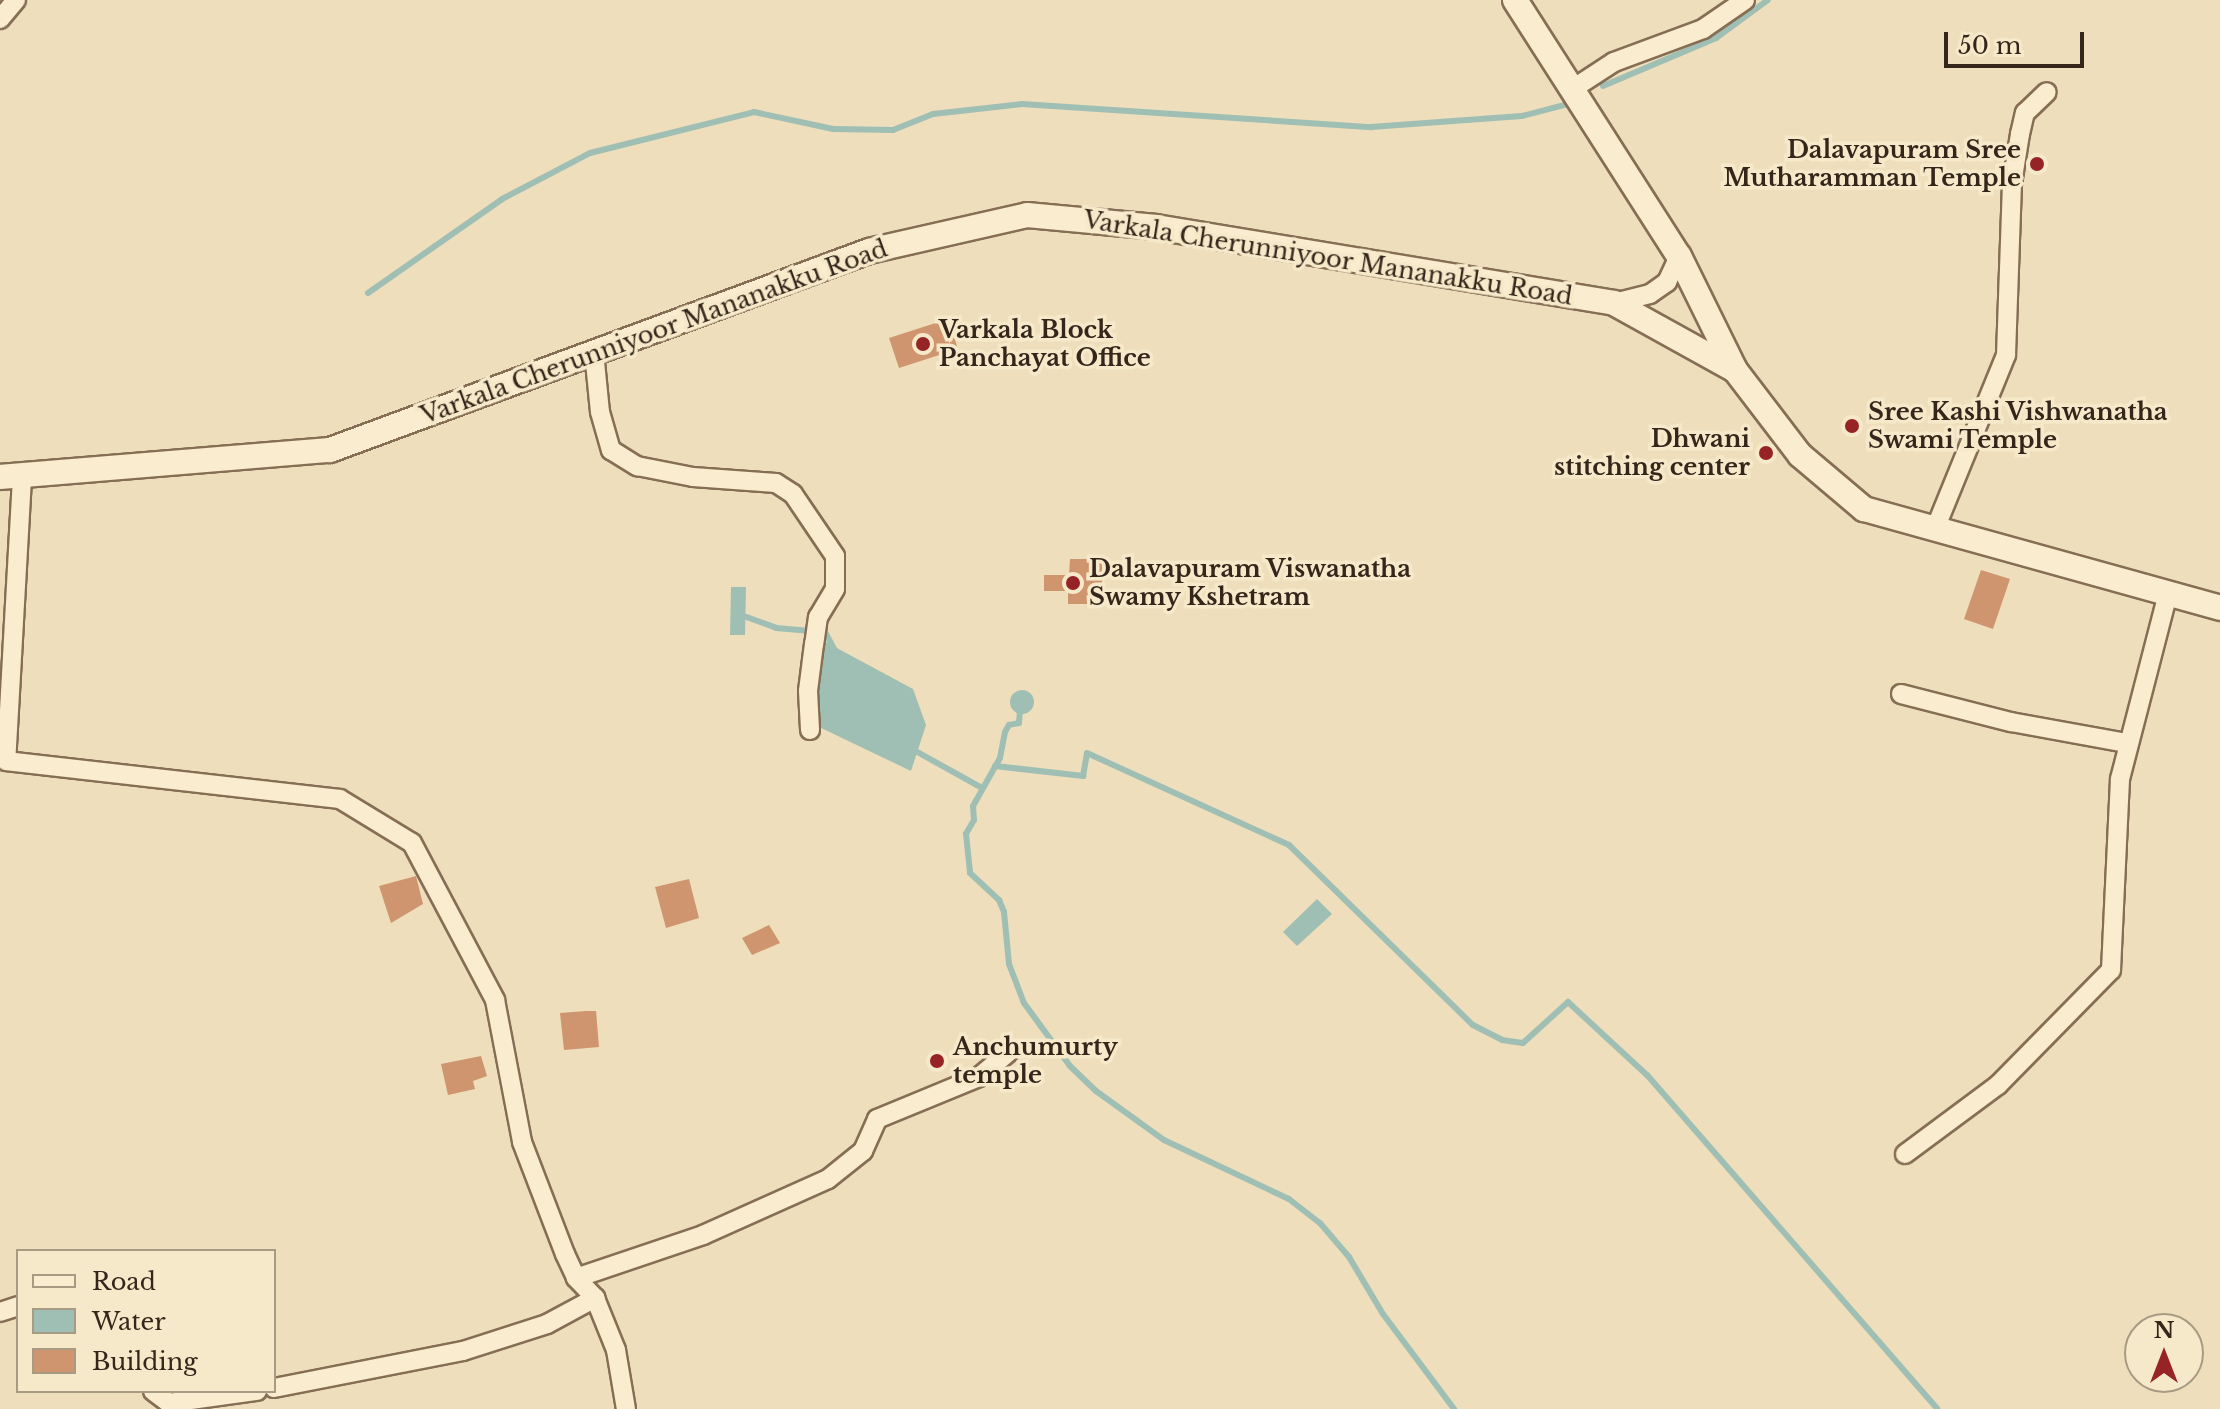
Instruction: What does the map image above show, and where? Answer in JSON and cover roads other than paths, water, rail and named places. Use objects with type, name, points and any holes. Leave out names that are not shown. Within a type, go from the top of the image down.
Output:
[{"type":"main road","points":[[1515,0],[1679,256],[1735,370]]},
{"type":"main road","name":"Varkala Cherunniyoor Mananakku Road","points":[[11,477],[330,450],[869,251],[1027,215],[1156,227],[1614,303],[1735,370],[1800,455],[1864,509],[2220,608]]},
{"type":"street","points":[[0,19],[16,0]]},
{"type":"street","points":[[1571,90],[1614,62],[1703,29],[1745,0]]},
{"type":"street","points":[[1935,529],[2006,355],[2016,159],[2025,113],[2047,92]]},
{"type":"street","points":[[1614,303],[1650,294],[1667,282],[1679,256]]},
{"type":"street","points":[[594,352],[600,412],[611,450],[637,466],[693,477],[776,483],[793,494],[835,556],[835,589],[818,619],[814,644],[810,730]]},
{"type":"street","points":[[11,477],[3,764],[340,799],[412,843],[495,1000],[522,1142],[576,1278],[595,1298],[616,1350],[626,1409]]},
{"type":"street","points":[[1905,1154],[1998,1085],[2111,970],[2111,890],[2127,743],[2168,594]]},
{"type":"street","points":[[1901,694],[2011,722],[2127,743]]},
{"type":"street","points":[[576,1278],[703,1235],[828,1179],[863,1151],[877,1119],[979,1077],[1008,1053]]},
{"type":"street","points":[[276,1388],[463,1351],[547,1324],[595,1298]]},
{"type":"street","points":[[156,1393],[169,1403],[242,1393]]},
{"type":"water","points":[[731,587],[746,587],[745,635],[730,635]]},
{"type":"water","points":[[822,640],[913,689],[926,725],[911,771],[817,726]]},
{"type":"water","points":[[1022,690],[1030,694],[1034,702],[1030,710],[1022,714],[1014,710],[1010,702],[1014,694]]},
{"type":"water","points":[[1317,899],[1332,914],[1297,946],[1283,932]]},
{"type":"waterway","points":[[1603,86],[1716,38],[1768,0]]},
{"type":"waterway","points":[[368,293],[502,199],[590,153],[754,112],[833,129],[893,130],[933,114],[1022,104],[1371,127],[1522,116],[1572,103]]},
{"type":"waterway","points":[[741,615],[776,628],[814,631]]},
{"type":"waterway","points":[[819,632],[825,632],[837,655]]},
{"type":"waterway","points":[[1020,711],[1019,723],[1009,725],[1005,732],[1000,758],[973,806],[974,820],[966,834],[970,873],[999,900],[1004,912],[1009,964],[1024,1003],[1070,1066],[1096,1091],[1164,1140],[1289,1199],[1320,1223],[1349,1257],[1383,1314],[1454,1409]]},
{"type":"waterway","points":[[912,749],[982,788]]},
{"type":"waterway","points":[[995,766],[1083,776],[1087,753],[1289,845],[1473,1025],[1502,1040],[1523,1043],[1568,1002],[1648,1076],[1937,1409]]},
{"type":"place","name":"Dalavapuram Sree Mutharamman Temple","points":[[2037,164]]},
{"type":"place","name":"Varkala Block Panchayat Office","points":[[923,344]]},
{"type":"place","name":"Sree Kashi Vishwanatha Swami Temple","points":[[1852,426]]},
{"type":"place","name":"Dhwani stitching center","points":[[1766,453]]},
{"type":"place","name":"Dalavapuram Viswanatha Swamy Kshetram","points":[[1073,583]]},
{"type":"place","name":"Anchumurty temple","points":[[937,1061]]}]
